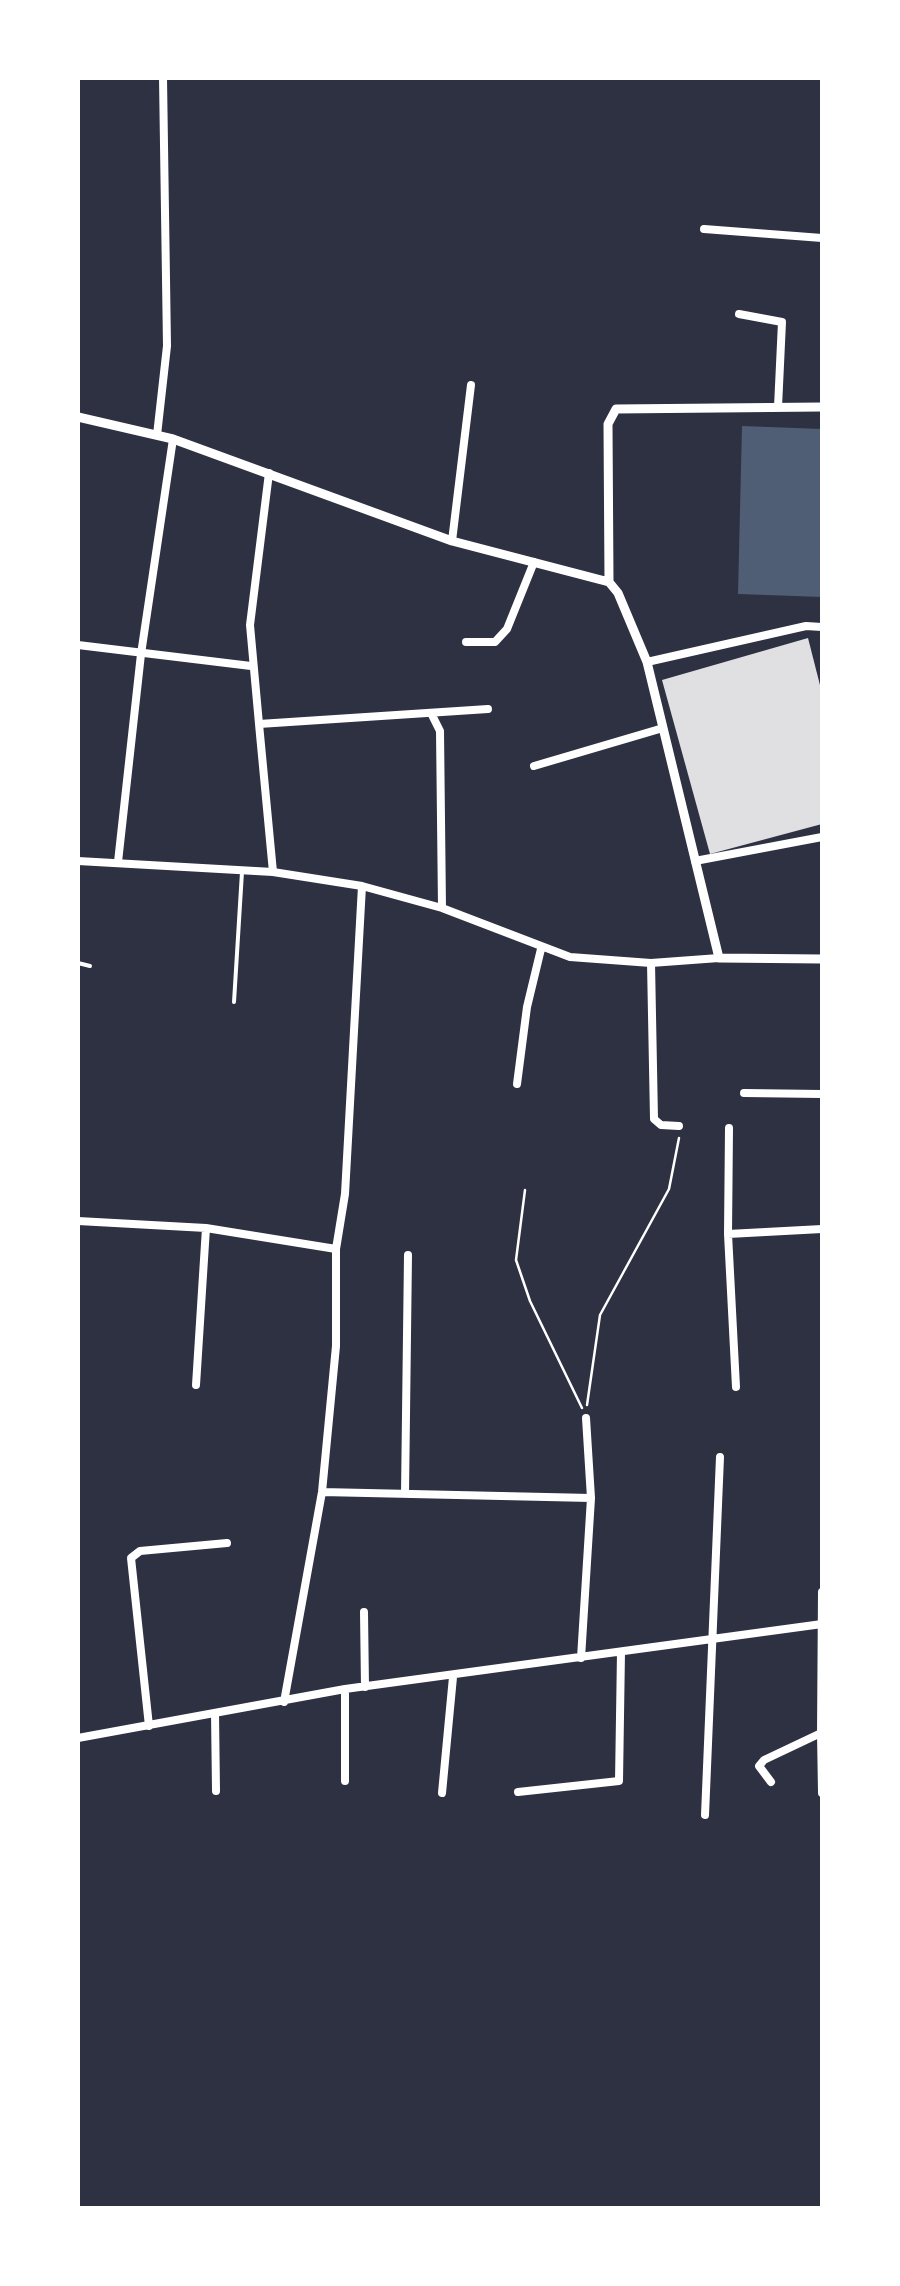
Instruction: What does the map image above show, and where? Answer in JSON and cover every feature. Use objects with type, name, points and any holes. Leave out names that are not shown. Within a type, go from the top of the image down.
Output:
[{"type":"street","points":[[157,435],[167,346],[163,78]]},
{"type":"street","points":[[704,229],[822,238]]},
{"type":"street","points":[[739,314],[782,322],[778,407]]},
{"type":"street","points":[[452,541],[470,386]]},
{"type":"street","points":[[609,582],[611,414],[627,408],[822,407]]},
{"type":"street","points":[[78,417],[173,439],[452,541],[609,582],[618,593],[647,662],[719,958]]},
{"type":"street","points":[[118,862],[141,654],[173,439]]},
{"type":"street","points":[[268,473],[250,624],[273,872]]},
{"type":"street","points":[[466,642],[495,642],[506,628],[534,562]]},
{"type":"street","points":[[647,662],[806,626],[822,627]]},
{"type":"street","points":[[78,645],[251,666]]},
{"type":"street","points":[[260,724],[488,709]]},
{"type":"street","points":[[432,714],[440,731],[442,908]]},
{"type":"street","points":[[534,766],[663,728]]},
{"type":"street","points":[[695,861],[822,837]]},
{"type":"street","points":[[78,862],[273,872],[362,886],[442,908],[541,950],[570,957],[651,962],[822,959]]},
{"type":"street","points":[[284,1702],[322,1492],[336,1346],[336,1249],[345,1194],[362,886]]},
{"type":"street","points":[[517,1084],[527,1008],[541,950]]},
{"type":"street","points":[[651,962],[654,1120],[661,1125],[679,1126]]},
{"type":"street","points":[[744,1093],[822,1094]]},
{"type":"street","points":[[729,1128],[728,1234],[736,1387]]},
{"type":"street","points":[[78,1222],[206,1228],[336,1249]]},
{"type":"street","points":[[196,1385],[206,1228]]},
{"type":"street","points":[[728,1234],[822,1229]]},
{"type":"street","points":[[405,1494],[408,1255]]},
{"type":"street","points":[[581,1658],[591,1498],[586,1418]]},
{"type":"street","points":[[705,1815],[720,1458]]},
{"type":"street","points":[[322,1492],[591,1498]]},
{"type":"street","points":[[149,1726],[130,1558],[140,1551],[226,1542]]},
{"type":"street","points":[[822,1592],[822,1793]]},
{"type":"street","points":[[364,1612],[365,1686]]},
{"type":"street","points":[[78,1738],[344,1688],[453,1677],[822,1624]]},
{"type":"street","points":[[518,1792],[619,1782],[622,1652]]},
{"type":"street","points":[[442,1792],[453,1677]]},
{"type":"street","points":[[344,1688],[345,1781]]},
{"type":"street","points":[[215,1713],[216,1791]]},
{"type":"street","points":[[771,1782],[759,1766],[764,1760],[821,1734]]},
{"type":"lane","points":[[234,1002],[242,870]]},
{"type":"lane","points":[[78,963],[90,966]]},
{"type":"path","points":[[586,1418],[600,1315],[669,1189],[679,1126]]},
{"type":"path","points":[[525,1190],[516,1260],[530,1301],[586,1418]]},
{"type":"water","points":[[742,426],[822,429],[822,597],[738,594]]},
{"type":"building","points":[[808,638],[822,693],[822,824],[710,854],[662,680]]}]
